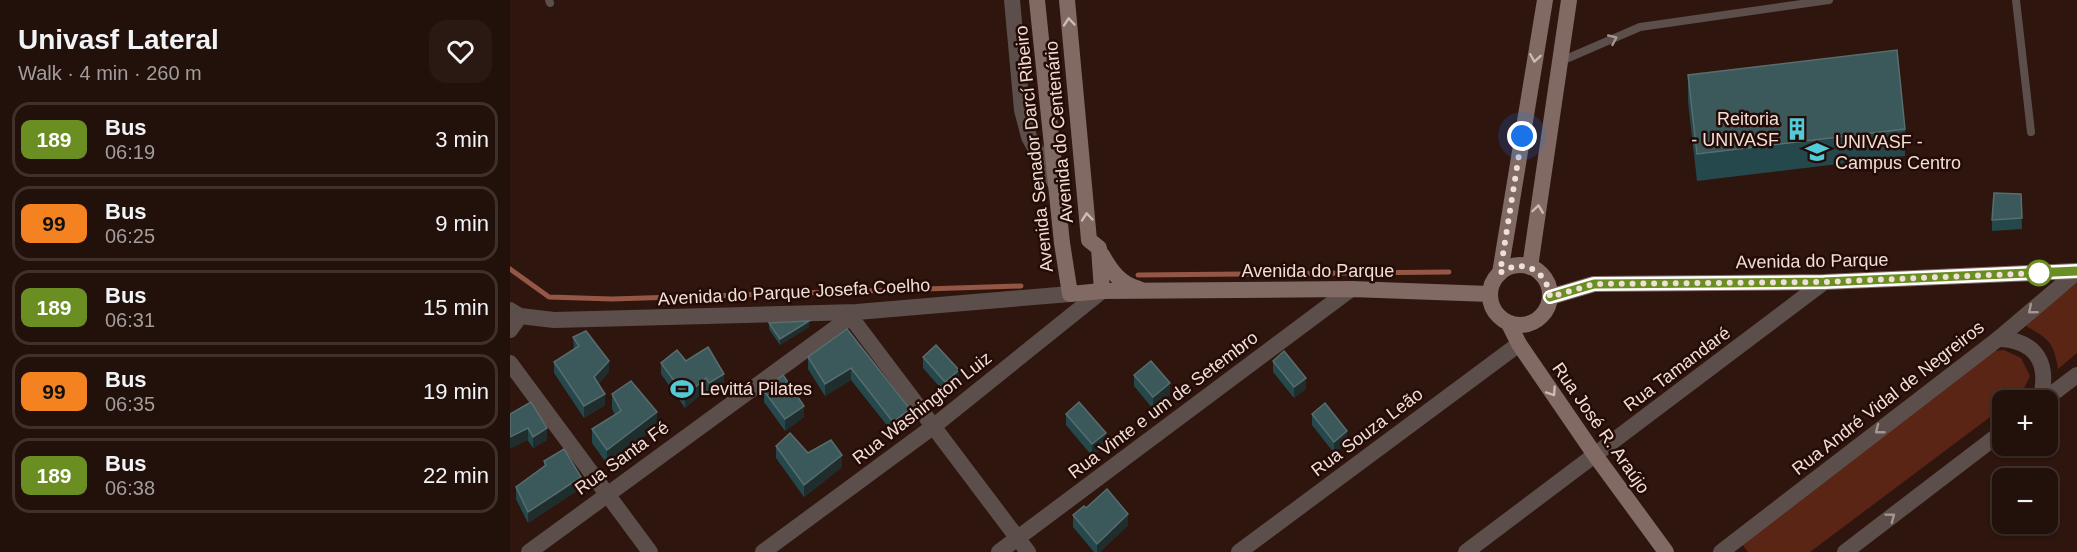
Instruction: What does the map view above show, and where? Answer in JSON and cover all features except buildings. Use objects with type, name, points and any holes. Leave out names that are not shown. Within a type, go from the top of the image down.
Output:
[{"type":"main road","name":"Avenida Senador Darcí Ribeiro","points":[[1037,0],[1055,183],[1070,294]]},
{"type":"main road","name":"Avenida do Centenário","points":[[1066,0],[1094,244],[1102,291]]},
{"type":"main road","points":[[1500,273],[1545,0]]},
{"type":"main road","points":[[1530,267],[1569,0]]},
{"type":"main road","points":[[1062,243],[1094,244],[1117,278],[1128,286],[1146,290]]},
{"type":"main road","points":[[1514,266],[1530,267],[1545,279],[1550,297],[1545,312],[1533,322],[1518,326],[1509,324],[1494,312],[1490,294],[1495,279],[1500,273],[1514,266]]},
{"type":"main road","name":"Avenida do Parque","points":[[1550,297],[1594,284],[1824,282],[2077,271]]},
{"type":"main road","name":"Avenida do Parque","points":[[1070,294],[1146,290],[1351,289],[1490,294]]},
{"type":"main road","name":"Rua José R. Araújo","points":[[1509,324],[1519,344],[1595,455],[1666,552]]},
{"type":"street","points":[[1012,0],[1022,110],[1029,137],[1055,183]]},
{"type":"street","name":"Rua André Vidal de Negreiros","points":[[1720,552],[1998,339],[2077,271]]},
{"type":"street","name":"Rua Tamandaré","points":[[1466,552],[1824,282]]},
{"type":"street","name":"Rua Vinte e um de Setembro","points":[[999,552],[1351,289]]},
{"type":"street","name":"Rua Washington Luiz","points":[[763,552],[934,426],[1102,291]]},
{"type":"street","name":"Avenida do Parque Josefa Coelho","points":[[513,319],[853,314],[1070,294]]},
{"type":"street","points":[[853,314],[1028,552]]},
{"type":"street","name":"Rua Santa Fé","points":[[529,552],[853,314]]},
{"type":"street","points":[[1998,339],[2016,339],[2030,348],[2040,359],[2044,374],[2043,390]]},
{"type":"street","name":"Rua Souza Leão","points":[[1239,552],[1519,344]]},
{"type":"street","points":[[510,363],[650,552]]},
{"type":"street","points":[[2056,390],[2077,375]]},
{"type":"street","points":[[1845,552],[1992,440]]},
{"type":"lane","points":[[1559,62],[1640,27],[1829,0]]},
{"type":"lane","points":[[2016,0],[2031,132]]},
{"type":"shaded area","points":[[2077,283],[2077,353],[2058,369],[2052,347],[2039,334],[2024,325]]},
{"type":"shaded area","points":[[2004,350],[2021,358],[2030,376],[2022,390],[1992,390],[1992,416],[1810,552],[1748,552],[1737,538],[1987,352]]},
{"type":"waterway","points":[[510,269],[549,297],[612,299],[1021,286]]},
{"type":"waterway","points":[[1138,275],[1449,272]]},
{"type":"bus line","name":"189","points":[[1550,297],[1594,284],[1824,282],[2077,271]]},
{"type":"place","name":"Reitoria - UNIVASF","points":[[1797,129]]},
{"type":"place","name":"UNIVASF - Campus Centro","points":[[1817,152]]},
{"type":"place","name":"Levittá Pilates","points":[[682,389]]},
{"type":"route","points":[[1522,136],[1500,273],[1514,266],[1530,267],[1545,279],[1550,297],[1594,284],[1824,282],[2039,273]]}]
